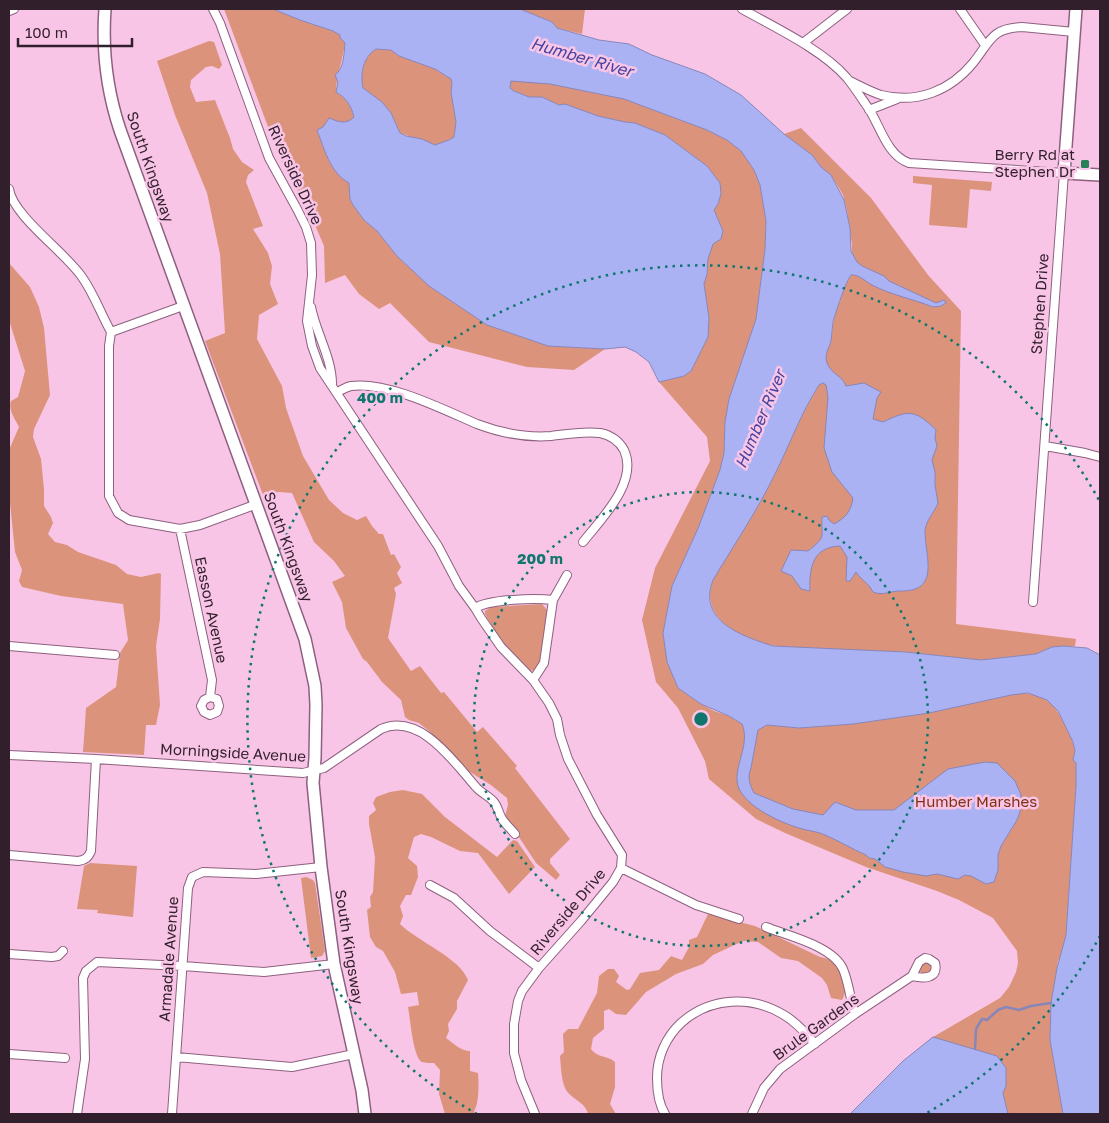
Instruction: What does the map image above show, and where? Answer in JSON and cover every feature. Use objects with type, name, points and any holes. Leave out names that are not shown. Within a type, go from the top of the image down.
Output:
[{"type":"street","points":[[9,11],[14,9]]},
{"type":"street","name":"South Kingsway","points":[[105,9],[105,54],[108,84],[115,116],[305,639],[315,686],[316,714],[313,792],[321,867],[334,964],[365,1114]]},
{"type":"street","name":"Riverside Drive","points":[[214,9],[269,158],[306,228],[312,250],[309,300],[316,328],[332,373],[332,384],[438,546],[459,586],[502,647],[533,680],[553,711],[568,759],[582,788],[622,855],[621,868],[613,882],[539,968],[528,982],[518,1000],[514,1053],[519,1074],[536,1114]]},
{"type":"street","points":[[742,9],[803,43],[841,72],[869,110],[893,153],[903,161],[909,163],[1100,175]]},
{"type":"street","points":[[803,43],[848,9]]},
{"type":"street","points":[[960,9],[985,44]]},
{"type":"street","name":"Stephen Drive","points":[[1033,602],[1046,446],[1076,9]]},
{"type":"street","points":[[869,110],[899,98],[937,92],[968,69],[985,44],[1001,31],[1014,27],[1074,32]]},
{"type":"street","points":[[848,80],[875,93],[899,98]]},
{"type":"street","points":[[9,189],[10,199],[42,235],[68,259],[83,278],[111,332],[109,346],[109,496],[118,513],[129,520],[180,529],[200,525],[257,504]]},
{"type":"street","points":[[111,332],[183,306]]},
{"type":"street","points":[[338,392],[353,386],[372,387],[401,393],[425,401],[478,424],[510,434],[542,436],[594,433],[610,436],[622,446],[628,462],[625,480],[613,503],[583,542]]},
{"type":"street","points":[[1046,446],[1086,452],[1100,457]]},
{"type":"street","name":"Easson Avenue","points":[[180,529],[212,680],[210,697]]},
{"type":"street","points":[[533,680],[544,662],[553,600],[567,575]]},
{"type":"street","points":[[476,608],[480,604],[499,602],[540,598],[553,600]]},
{"type":"street","points":[[9,646],[115,655]]},
{"type":"street","name":"Morningside Avenue","points":[[9,755],[303,773],[324,768],[381,729],[394,726],[408,726],[422,732],[431,739],[480,791],[494,802],[502,819],[515,834]]},
{"type":"street","points":[[9,855],[78,861],[84,860],[89,856],[91,851],[96,759]]},
{"type":"street","name":"Armadale Avenue","points":[[172,1114],[190,881],[194,876],[203,872],[256,874],[321,867]]},
{"type":"street","points":[[621,868],[696,905],[739,919]]},
{"type":"street","points":[[430,885],[454,898],[490,931],[539,968]]},
{"type":"street","points":[[766,927],[824,950],[837,960],[846,975],[855,1014]]},
{"type":"street","points":[[9,954],[52,957],[58,956],[63,951]]},
{"type":"street","points":[[77,1114],[85,1059],[82,984],[86,971],[97,962],[264,972],[334,964]]},
{"type":"street","name":"Brule Gardens","points":[[752,1114],[758,1099],[771,1078],[796,1056],[912,976]]},
{"type":"street","points":[[665,1114],[658,1092],[660,1057],[664,1045],[677,1027],[697,1011],[712,1005],[738,1001],[763,1006],[785,1016],[796,1024],[814,1044]]},
{"type":"street","points":[[9,1054],[64,1058]]},
{"type":"street","points":[[176,1057],[292,1067],[354,1054]]},
{"type":"green space","points":[[224,9],[273,9],[340,35],[340,38],[345,43],[336,92],[348,102],[354,117],[349,122],[317,130],[332,166],[342,178],[349,182],[350,199],[353,205],[397,256],[429,286],[487,325],[548,346],[605,349],[574,370],[527,367],[429,342],[390,303],[379,309],[359,294],[345,275],[325,283],[324,246],[309,211],[280,159]]},
{"type":"green space","points":[[520,9],[585,9],[582,34],[557,28],[552,22]]},
{"type":"green space","points":[[209,41],[214,42],[222,65],[219,69],[212,66],[206,67],[191,80],[190,87],[196,102],[215,100],[233,149],[242,162],[254,170],[248,175],[246,182],[263,226],[253,229],[268,253],[272,266],[270,284],[278,304],[259,315],[257,339],[282,386],[286,408],[303,456],[329,500],[343,513],[357,520],[366,516],[379,534],[383,534],[391,555],[394,554],[401,567],[397,573],[402,583],[394,588],[396,594],[388,638],[411,671],[420,666],[441,693],[444,692],[477,732],[483,727],[517,766],[515,768],[570,839],[550,859],[550,863],[560,875],[556,880],[536,863],[505,816],[508,805],[507,798],[491,785],[465,769],[419,723],[405,717],[401,700],[382,682],[363,659],[346,628],[342,602],[332,582],[345,576],[334,561],[314,542],[292,493],[279,492],[263,495],[205,341],[225,333],[220,254],[207,193],[175,115],[157,61]]},
{"type":"green space","points":[[376,49],[391,50],[399,56],[435,69],[451,79],[451,92],[456,122],[454,137],[435,145],[400,133],[391,113],[382,102],[363,88],[362,77],[365,61]]},
{"type":"green space","name":"Humber Marshes","points":[[511,80],[550,84],[624,99],[707,130],[727,140],[741,151],[754,170],[760,185],[766,221],[765,249],[756,319],[729,399],[725,422],[724,453],[720,470],[699,526],[672,586],[663,633],[667,662],[678,688],[714,711],[729,716],[742,724],[761,727],[767,725],[799,728],[853,724],[929,713],[1019,693],[1038,696],[1046,700],[1052,704],[1061,717],[1075,750],[1073,760],[1076,763],[1066,935],[1064,948],[1058,961],[1051,1003],[1050,1040],[1063,1114],[850,1114],[903,1061],[933,1037],[1000,998],[1009,987],[1016,972],[1018,963],[1017,951],[993,918],[959,900],[866,867],[756,819],[709,779],[705,761],[678,708],[656,682],[642,620],[655,568],[710,461],[707,437],[659,382],[684,376],[709,318],[704,284],[708,259],[713,244],[721,239],[723,231],[714,210],[721,194],[720,183],[707,166],[665,135],[635,123],[598,116],[565,104],[559,105],[542,97],[529,97],[510,89]]},
{"type":"green space","points":[[801,128],[871,198],[928,275],[961,311],[956,624],[1076,639],[1075,646],[1052,647],[1036,654],[981,660],[905,652],[783,647],[755,641],[729,628],[719,619],[712,608],[710,595],[713,580],[774,476],[799,420],[819,385],[826,361],[826,353],[831,341],[834,318],[845,286],[851,275],[852,244],[843,195],[831,175],[821,167],[812,155],[784,134]]},
{"type":"green space","points":[[913,176],[992,182],[991,191],[970,189],[967,228],[929,225],[932,185],[913,183]]},
{"type":"green space","points":[[9,263],[30,287],[39,307],[44,328],[50,395],[34,429],[33,437],[41,459],[44,506],[53,523],[48,534],[55,542],[116,565],[127,574],[141,577],[161,574],[160,619],[156,646],[160,705],[156,725],[146,725],[144,755],[83,752],[86,708],[116,687],[120,653],[128,640],[123,604],[61,596],[22,587],[19,581],[22,570],[15,552],[9,493],[9,450],[19,427],[11,411],[10,404],[11,401],[18,397],[25,371],[9,320]]},
{"type":"green space","points":[[542,604],[547,610],[539,667],[537,670],[527,671],[504,646],[485,611],[491,607]]},
{"type":"green space","points":[[403,790],[422,794],[445,817],[497,857],[513,840],[517,841],[535,867],[509,894],[478,853],[460,851],[421,834],[414,837],[408,858],[417,866],[418,877],[411,895],[406,895],[400,906],[403,916],[400,924],[456,964],[468,980],[457,1001],[457,1009],[448,1024],[449,1031],[446,1038],[460,1048],[470,1051],[470,1071],[478,1073],[478,1094],[475,1114],[445,1114],[439,1094],[440,1070],[434,1063],[422,1062],[416,1053],[414,1045],[408,1007],[419,1005],[417,992],[401,994],[395,972],[383,951],[376,947],[370,937],[367,910],[371,907],[370,897],[373,892],[375,857],[369,816],[376,810],[373,803],[376,797]]},
{"type":"green space","points":[[90,863],[137,866],[133,917],[97,913],[98,910],[77,909],[84,866]]},
{"type":"green space","points":[[306,877],[315,883],[325,951],[322,956],[311,958],[301,878]]},
{"type":"green space","points":[[708,914],[755,926],[833,962],[842,973],[844,979],[845,993],[842,1000],[831,998],[827,985],[822,978],[798,961],[781,958],[758,942],[743,941],[713,955],[703,964],[676,974],[646,992],[626,1015],[616,1014],[609,1009],[604,1011],[604,1029],[593,1038],[591,1049],[596,1054],[615,1062],[615,1087],[610,1104],[616,1114],[588,1114],[584,1106],[570,1095],[565,1088],[560,1056],[564,1052],[563,1034],[568,1029],[578,1029],[597,993],[599,976],[608,969],[614,969],[619,976],[616,982],[627,990],[630,989],[640,973],[659,970],[671,956],[682,960],[689,947],[689,940],[697,937]]},
{"type":"green space","points":[[925,962],[931,968],[925,974],[919,968]]},
{"type":"water","name":"Humber River","points":[[273,9],[520,9],[552,22],[557,28],[599,40],[629,44],[652,55],[705,74],[741,95],[784,134],[812,155],[821,167],[831,175],[844,200],[850,228],[851,251],[857,262],[884,276],[889,281],[936,303],[944,300],[946,303],[933,307],[887,292],[859,277],[851,275],[834,318],[831,341],[826,357],[829,367],[846,386],[864,383],[881,392],[877,398],[873,419],[883,422],[899,415],[917,415],[936,430],[937,446],[932,460],[938,503],[928,520],[925,531],[928,571],[926,579],[921,586],[913,590],[880,594],[873,592],[856,572],[850,581],[846,581],[847,557],[840,546],[824,550],[814,560],[810,574],[810,591],[801,589],[792,576],[781,571],[791,550],[808,551],[821,539],[822,517],[827,516],[834,524],[847,514],[852,503],[853,498],[832,472],[824,448],[828,397],[826,385],[823,383],[819,385],[807,406],[761,501],[713,580],[710,594],[711,606],[725,625],[736,632],[773,646],[905,652],[981,660],[1036,654],[1052,647],[1063,646],[1087,648],[1100,655],[1100,1114],[1063,1114],[1050,1040],[1051,1003],[1057,968],[1066,935],[1076,786],[1076,763],[1073,760],[1075,751],[1073,742],[1058,711],[1047,700],[1028,693],[929,713],[853,724],[799,728],[767,725],[758,730],[749,775],[754,793],[793,809],[823,815],[835,802],[856,810],[894,810],[948,769],[985,762],[997,763],[1015,781],[1021,795],[1020,812],[1001,846],[998,855],[998,870],[994,882],[986,884],[971,876],[965,875],[958,879],[937,874],[926,876],[885,867],[875,859],[869,858],[830,837],[791,825],[761,811],[745,797],[739,789],[737,781],[738,767],[744,745],[742,724],[701,704],[678,688],[667,662],[663,633],[672,586],[699,526],[720,470],[724,453],[725,422],[729,399],[756,319],[765,249],[766,221],[760,185],[754,170],[741,151],[727,140],[707,130],[624,99],[550,84],[511,81],[510,88],[529,97],[542,97],[559,105],[565,104],[598,116],[635,123],[665,135],[707,166],[720,183],[721,194],[714,210],[723,231],[721,239],[713,244],[708,259],[704,284],[709,318],[708,337],[691,371],[684,376],[659,382],[649,362],[636,352],[625,347],[605,349],[548,346],[487,325],[429,286],[397,256],[353,205],[350,199],[349,183],[342,179],[332,167],[317,130],[323,127],[329,118],[345,122],[354,117],[348,102],[336,92],[338,82],[335,75],[342,65],[345,43],[340,38],[340,35],[333,31]],"holes":[[[376,49],[391,50],[399,56],[435,69],[451,79],[451,92],[456,122],[454,137],[435,145],[400,133],[391,113],[382,102],[363,88],[362,72],[368,56]]]},
{"type":"water","points":[[933,1037],[997,1056],[1006,1068],[1006,1086],[1003,1093],[1008,1114],[850,1114],[903,1061]]},
{"type":"waterway","points":[[975,1049],[976,1029],[982,1019],[987,1020],[998,1010],[1006,1007],[1019,1010],[1051,1003]]},
{"type":"place","name":"Berry Rd at Stephen Dr","points":[[1085,164]]}]
